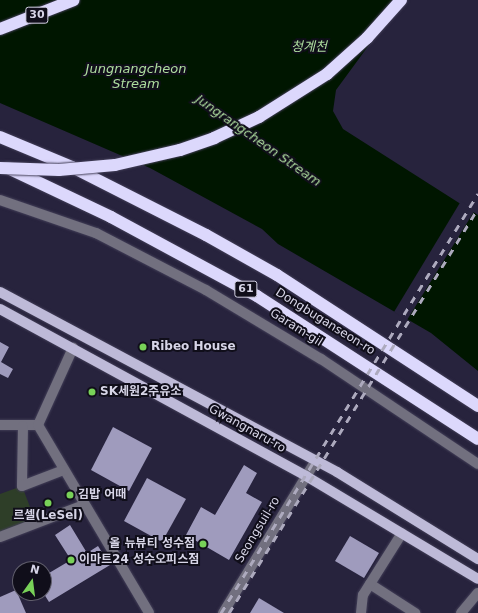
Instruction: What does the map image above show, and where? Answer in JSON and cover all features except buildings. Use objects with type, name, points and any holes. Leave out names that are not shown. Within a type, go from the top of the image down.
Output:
[{"type":"highway","name":"30","points":[[0,29],[74,0]]},
{"type":"highway","points":[[0,166],[59,170],[115,166],[180,150],[214,138],[259,117],[327,74],[367,38],[401,0]]},
{"type":"highway","name":"Dongbuganseon-ro","points":[[0,137],[85,173],[212,239],[366,331],[478,406]]},
{"type":"highway","name":"Dongbuganseon-ro","points":[[0,166],[111,217],[257,296],[478,439]]},
{"type":"main road","name":"Gwangnaru-ro","points":[[0,292],[316,460],[478,559]]},
{"type":"main road","name":"Gwangnaru-ro","points":[[0,309],[306,476],[478,579]]},
{"type":"street","name":"Garam-gil","points":[[0,200],[103,237],[206,290],[321,359],[478,464]]},
{"type":"street","points":[[38,425],[73,348]]},
{"type":"street","points":[[0,425],[38,425]]},
{"type":"street","points":[[38,425],[149,613]]},
{"type":"street","points":[[23,426],[22,486],[64,470]]},
{"type":"street","name":"Seongsuil-ro","points":[[223,613],[316,460]]},
{"type":"street","points":[[0,538],[84,505]]},
{"type":"street","points":[[361,613],[363,596],[402,533]]},
{"type":"street","points":[[370,584],[415,613]]},
{"type":"street","points":[[461,613],[478,593]]},
{"type":"shaded area","points":[[22,486],[35,520],[0,534],[0,494]]},
{"type":"water","name":"Jungnangcheon Stream","points":[[0,0],[402,0],[336,90],[333,111],[343,129],[478,215],[478,371],[431,333],[278,244],[262,229],[150,168],[0,103]]},
{"type":"pier","points":[[461,201],[475,210],[407,320],[394,312]]},
{"type":"railway","points":[[221,613],[478,194]]},
{"type":"railway","points":[[229,613],[478,208]]},
{"type":"place","name":"Ribeo House","points":[[143,347]]},
{"type":"place","name":"SK세원2주유소","points":[[92,392]]},
{"type":"place","name":"김밥 어때","points":[[70,495]]},
{"type":"place","name":"르셀(LeSel)","points":[[48,503]]},
{"type":"place","name":"올 뉴뷰티 성수점","points":[[203,544]]},
{"type":"place","name":"이마트24 성수오피스점","points":[[71,560]]},
{"type":"water label","name":"청계천","points":[[309,47]]},
{"type":"water label","name":"Jungrangcheon Stream","points":[[258,141]]}]
